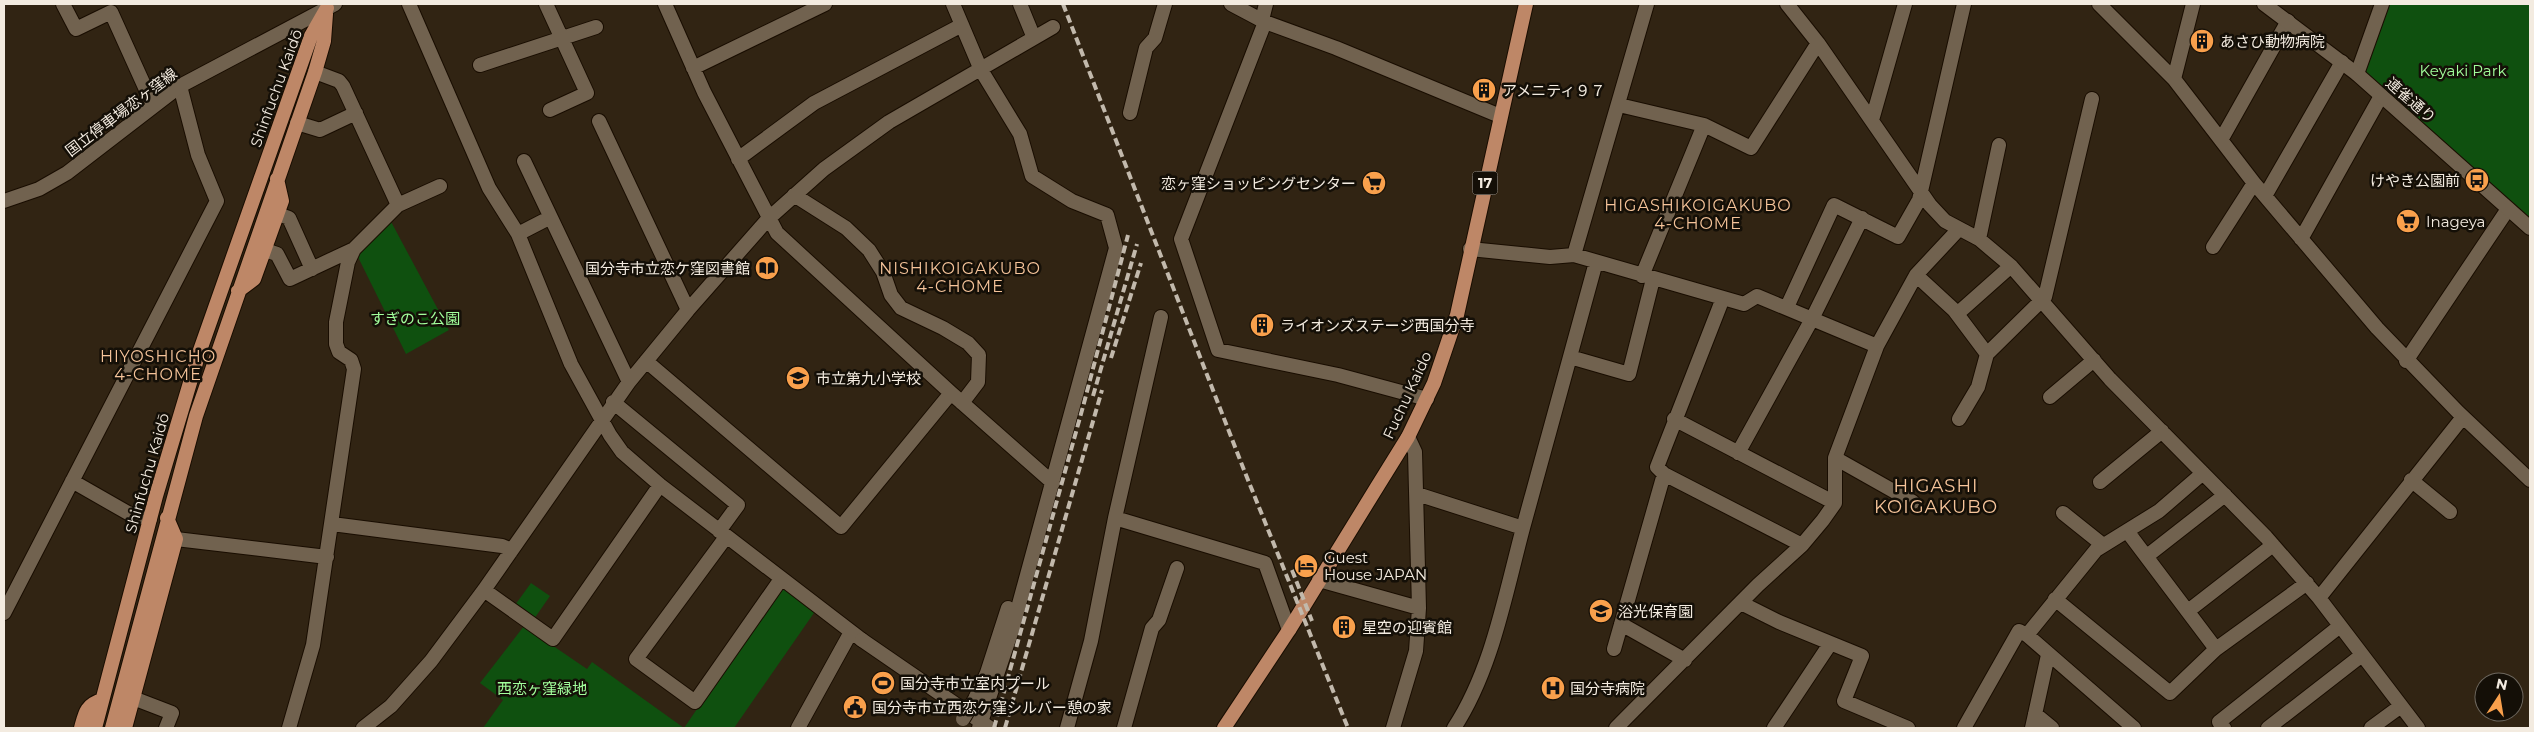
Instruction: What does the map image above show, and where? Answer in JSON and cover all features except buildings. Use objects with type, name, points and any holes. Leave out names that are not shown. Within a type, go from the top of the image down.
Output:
[{"type":"main road","name":"Fuchu Kaido","points":[[1224,728],[1289,630],[1408,437],[1441,366],[1454,323],[1526,4]]},
{"type":"main road","name":"Shinfuchu Kaidō","points":[[112,728],[196,416],[315,72],[331,6]]},
{"type":"main road","name":"Shinfuchu Kaidō","points":[[95,728],[150,519],[198,356],[311,36],[331,6]]},
{"type":"main road","points":[[238,291],[254,279],[278,214],[282,201],[277,180]]},
{"type":"main road","points":[[124,728],[176,539],[167,518]]},
{"type":"main road","points":[[81,728],[86,709],[91,704],[102,700]]},
{"type":"street","points":[[63,4],[76,29],[111,12],[152,105]]},
{"type":"street","points":[[409,4],[489,188],[518,234],[571,364],[600,420],[622,452],[722,534],[856,636],[983,726],[1053,483],[1116,248],[1107,215],[1072,201],[1032,176],[1020,134],[981,70],[953,4]]},
{"type":"street","points":[[546,4],[587,93],[550,110]]},
{"type":"street","points":[[665,4],[693,68],[768,219],[777,233],[962,403],[1053,483]]},
{"type":"street","points":[[1020,4],[1034,38]]},
{"type":"street","points":[[1130,113],[1146,48],[1154,38],[1165,4]]},
{"type":"street","points":[[1231,4],[1264,21],[1336,48],[1500,116]]},
{"type":"street","points":[[1266,4],[1264,21],[1181,239],[1218,350],[1338,375],[1427,399]]},
{"type":"street","points":[[1574,255],[1647,4]]},
{"type":"street","points":[[1786,4],[1818,43],[1930,205],[1946,221],[1958,230],[1978,240],[2011,266],[2094,360],[2273,545],[2319,598],[2418,728]]},
{"type":"street","points":[[1872,120],[1905,4]]},
{"type":"street","points":[[2099,4],[2174,79],[2254,183],[2406,361],[2530,480]]},
{"type":"street","points":[[2174,79],[2193,4]]},
{"type":"street","name":"連雀通り","points":[[2264,4],[2357,74],[2530,228]]},
{"type":"street","points":[[2357,74],[2382,4]]},
{"type":"street","points":[[693,68],[818,5]]},
{"type":"street","points":[[1787,307],[1834,205],[1898,237],[1919,200],[1959,5]]},
{"type":"street","name":"国立停車場恋ヶ窪線","points":[[4,202],[39,190],[67,173],[152,105],[180,86],[331,6]]},
{"type":"street","points":[[2221,140],[2288,21]]},
{"type":"street","points":[[738,159],[814,102],[962,25]]},
{"type":"street","points":[[480,65],[560,37],[596,27]]},
{"type":"street","points":[[363,728],[391,706],[431,661],[484,590],[613,402],[688,310],[768,219],[824,169],[889,122],[1053,27]]},
{"type":"street","points":[[1619,105],[1704,125],[1751,148],[1818,43]]},
{"type":"street","points":[[2265,196],[2342,62]]},
{"type":"street","points":[[315,72],[339,81],[356,113],[398,205]]},
{"type":"street","points":[[4,613],[217,201],[198,155],[180,86]]},
{"type":"street","points":[[2301,239],[2381,96]]},
{"type":"street","points":[[1959,419],[1978,388],[1987,354],[2046,296],[2092,99]]},
{"type":"street","points":[[296,123],[320,130],[356,113]]},
{"type":"street","points":[[599,121],[688,310]]},
{"type":"street","points":[[1570,357],[1629,374],[1647,278],[1704,125]]},
{"type":"street","points":[[1978,240],[1999,145]]},
{"type":"street","points":[[524,161],[549,218],[629,382]]},
{"type":"street","points":[[2213,247],[2254,183]]},
{"type":"street","points":[[265,250],[277,254],[290,280],[354,249],[398,205],[440,186]]},
{"type":"street","points":[[794,195],[846,228],[869,250],[883,272],[892,295],[901,308],[943,328],[968,343],[979,355],[980,370],[978,382],[962,403]]},
{"type":"street","points":[[2406,361],[2508,209]]},
{"type":"street","points":[[278,214],[289,218],[312,269]]},
{"type":"street","points":[[518,234],[549,218]]},
{"type":"street","points":[[1738,453],[1812,319],[1862,218]]},
{"type":"street","points":[[1616,728],[1741,602],[1802,545],[1835,503],[1835,458],[1877,346],[1916,275],[1958,230]]},
{"type":"street","points":[[289,728],[313,645],[354,369],[351,360],[339,352],[336,344],[336,328],[344,274],[354,249]]},
{"type":"street","points":[[1470,249],[1550,257],[1574,255],[1647,278],[1744,304],[1757,296],[1877,346]]},
{"type":"street","points":[[1454,728],[1472,699],[1490,646],[1596,262]]},
{"type":"street","points":[[1957,314],[2011,266]]},
{"type":"street","points":[[1916,275],[1957,314],[1987,354]]},
{"type":"street","points":[[1724,298],[1674,419],[1657,467],[1664,474],[1802,545]]},
{"type":"street","points":[[1067,728],[1092,641],[1115,518],[1161,317]]},
{"type":"street","points":[[2050,398],[2094,360]]},
{"type":"street","points":[[646,361],[840,527],[951,393]]},
{"type":"street","points":[[613,402],[738,505],[722,534],[636,659],[696,702],[781,579]]},
{"type":"street","points":[[2319,598],[2463,417]]},
{"type":"street","points":[[1674,419],[1835,503]]},
{"type":"street","points":[[2100,482],[2162,431]]},
{"type":"street","points":[[1393,728],[1416,651],[1419,608],[1415,452],[1408,437]]},
{"type":"street","points":[[1835,458],[1913,502]]},
{"type":"street","points":[[2027,635],[2096,550],[2159,511],[2204,473]]},
{"type":"street","points":[[1614,649],[1664,474]]},
{"type":"street","points":[[2411,480],[2450,512]]},
{"type":"street","points":[[72,481],[128,513],[150,519]]},
{"type":"street","points":[[484,590],[553,639],[660,485]]},
{"type":"street","points":[[1416,494],[1523,528]]},
{"type":"street","points":[[2148,556],[2225,495]]},
{"type":"street","points":[[2063,513],[2103,545]]},
{"type":"street","points":[[1115,518],[1265,562],[1289,630]]},
{"type":"street","points":[[332,524],[502,546],[512,550]]},
{"type":"street","points":[[2127,531],[2148,556],[2216,649]]},
{"type":"street","points":[[176,539],[327,557]]},
{"type":"street","points":[[2188,611],[2273,545]]},
{"type":"street","points":[[1124,728],[1152,628],[1159,620],[1177,568]]},
{"type":"street","points":[[962,724],[975,699],[993,655],[1018,579],[1027,573]]},
{"type":"street","points":[[1319,580],[1419,608]]},
{"type":"street","points":[[2055,599],[2170,693],[2216,649],[2307,584]]},
{"type":"street","points":[[1741,602],[1830,644],[1862,656],[1844,700],[1908,728]]},
{"type":"street","points":[[1621,624],[1684,660]]},
{"type":"street","points":[[2224,728],[2219,722],[2340,626]]},
{"type":"street","points":[[1964,728],[2019,631],[2027,635],[2134,728]]},
{"type":"street","points":[[798,728],[856,636]]},
{"type":"street","points":[[1774,728],[1830,644]]},
{"type":"street","points":[[2032,728],[2048,655]]},
{"type":"street","points":[[2268,728],[2362,655]]},
{"type":"street","points":[[133,698],[172,713],[166,728]]},
{"type":"street","points":[[2371,728],[2401,706]]},
{"type":"street","points":[[2035,714],[2052,728]]},
{"type":"green space","name":"Keyaki Park","points":[[2388,4],[2530,4],[2530,219],[2364,70]]},
{"type":"green space","name":"すぎのこ公園","points":[[388,216],[449,330],[406,354],[354,249]]},
{"type":"green space","points":[[531,583],[550,596],[534,619],[515,605]]},
{"type":"green space","points":[[779,589],[787,590],[816,610],[734,728],[684,728]]},
{"type":"green space","name":"西恋ヶ窪緑地","points":[[524,626],[587,669],[592,662],[684,728],[483,728],[503,700],[480,683]]},
{"type":"railway","points":[[1063,4],[1244,470],[1348,728]]},
{"type":"railway","points":[[994,728],[1084,403],[1128,235]]},
{"type":"railway","points":[[1093,396],[1137,244]]},
{"type":"railway","points":[[1111,358],[1141,263]]},
{"type":"railway","points":[[1005,728],[1102,390]]},
{"type":"railway","points":[[1292,570],[1312,621]]},
{"type":"place","name":"あさひ動物病院","points":[[2202,41]]},
{"type":"place","name":"アメニティ９７","points":[[1484,90]]},
{"type":"place","name":"けやき公園前","points":[[2477,180]]},
{"type":"place","name":"恋ヶ窪ショッピングセンター","points":[[1374,183]]},
{"type":"place","name":"Inageya","points":[[2408,221]]},
{"type":"place","name":"国分寺市立恋ケ窪図書館","points":[[767,268]]},
{"type":"place","name":"ライオンズステージ西国分寺","points":[[1262,325]]},
{"type":"place","name":"市立第九小学校","points":[[798,378]]},
{"type":"place","name":"Guest House JAPAN","points":[[1306,566]]},
{"type":"place","name":"浴光保育園","points":[[1601,611]]},
{"type":"place","name":"星空の迎賓館","points":[[1344,627]]},
{"type":"place","name":"国分寺市立室内プール","points":[[883,683]]},
{"type":"place","name":"国分寺病院","points":[[1553,688]]},
{"type":"place","name":"国分寺市立西恋ケ窪シルバー憩の家","points":[[855,707]]},
{"type":"district","name":"HIGASHIKOIGAKUBO 4-CHOME","points":[[1698,214]]},
{"type":"district","name":"NISHIKOIGAKUBO 4-CHOME","points":[[960,277]]},
{"type":"district","name":"HIYOSHICHO 4-CHOME","points":[[158,365]]},
{"type":"district","name":"HIGASHI KOIGAKUBO","points":[[1936,496]]}]
